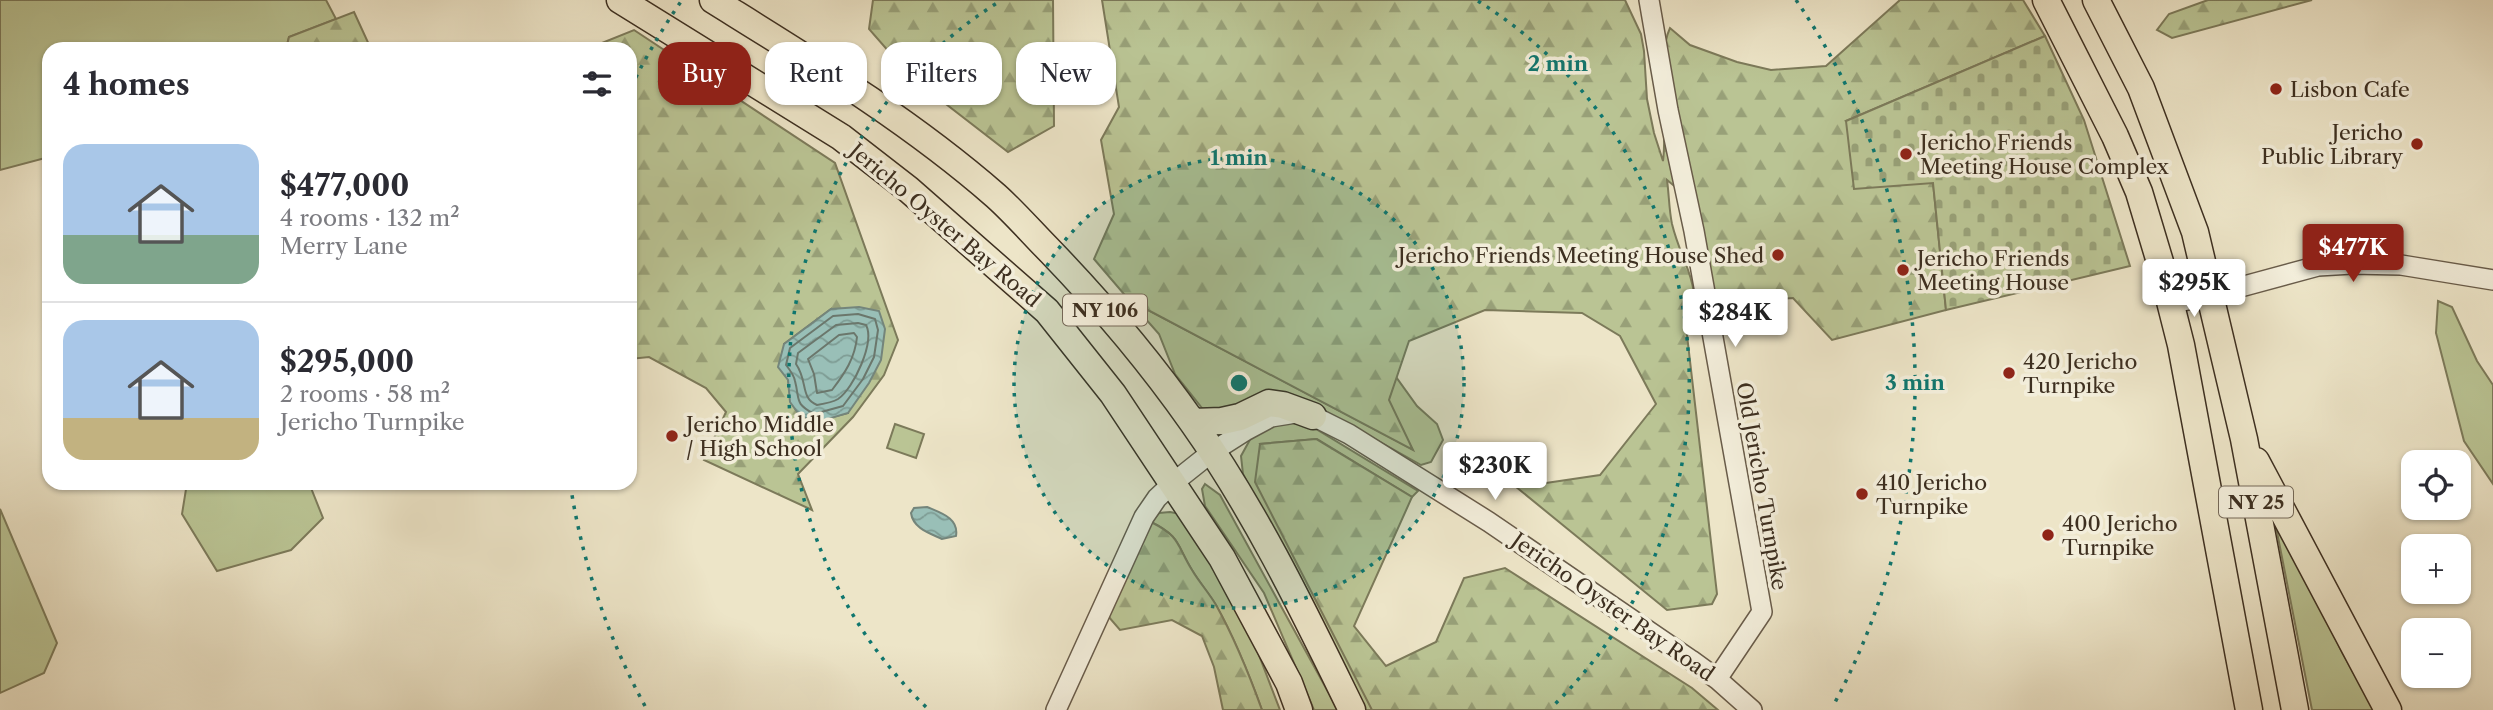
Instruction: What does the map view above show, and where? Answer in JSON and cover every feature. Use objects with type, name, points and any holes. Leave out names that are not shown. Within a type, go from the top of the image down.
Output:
[{"type":"main road","name":"Jericho Oyster Bay Road","points":[[620,0],[662,11],[841,137],[908,189],[1046,311],[1113,394],[1222,558],[1258,621],[1289,683],[1299,710]]},
{"type":"main road","name":"NY 106","points":[[713,0],[884,108],[998,197],[1097,300],[1193,422],[1213,452],[1263,534],[1352,710]]},
{"type":"main road","name":"NY 25","points":[[2046,0],[2115,136],[2139,192],[2160,262],[2181,345],[2249,710]]},
{"type":"main road","name":"NY 25","points":[[2096,0],[2137,79],[2185,199],[2211,295],[2244,439],[2295,710]]},
{"type":"main road","points":[[1193,422],[1231,419],[1269,403],[1313,416]]},
{"type":"main road","points":[[2244,439],[2388,710]]},
{"type":"street","name":"Old Jericho Turnpike","points":[[1649,0],[1762,612],[1717,679]]},
{"type":"street","points":[[2169,304],[2211,295],[2307,267],[2344,264],[2401,265],[2493,280]]},
{"type":"street","name":"Jericho Oyster Bay Road","points":[[1056,710],[1144,517],[1157,498],[1213,452],[1271,417],[1296,414],[1313,416],[1349,434],[1489,522],[1717,679],[1752,710]]},
{"type":"green space","points":[[0,0],[326,0],[336,19],[289,37],[288,42],[42,42],[42,159],[0,170]]},
{"type":"green space","points":[[873,0],[1053,0],[1053,42],[1016,42],[1016,105],[1054,105],[1054,126],[1008,152],[947,105],[1002,105],[1002,42],[881,43],[869,29]]},
{"type":"green space","points":[[1102,0],[1625,0],[1641,34],[1647,99],[1663,161],[1663,73],[1670,28],[1690,45],[1737,62],[1771,70],[1826,66],[1900,0],[2023,0],[2045,36],[1846,121],[1933,183],[1946,310],[1832,340],[1793,298],[1717,303],[1678,189],[1667,180],[1672,224],[1693,289],[1694,302],[1687,335],[1717,594],[1712,604],[1667,610],[1510,482],[1546,483],[1600,475],[1656,404],[1620,336],[1582,313],[1485,310],[1409,341],[1389,400],[1413,450],[1129,300],[1094,259],[1114,214],[1101,140],[1119,107],[1116,88],[1116,42],[1109,42]]},
{"type":"green space","points":[[2208,0],[2312,0],[2172,38],[2157,30],[2169,14]]},
{"type":"green space","points":[[354,12],[368,42],[288,42],[289,37]]},
{"type":"green space","points":[[634,30],[658,46],[658,105],[747,105],[835,163],[898,340],[884,375],[853,417],[798,474],[812,510],[704,460],[726,412],[706,388],[649,357],[637,358],[637,42],[604,42]],"holes":[[[831,309],[848,413],[814,422],[798,413],[791,402],[784,344]]]},
{"type":"green space","points":[[2045,36],[2084,120],[2130,266],[1946,310],[1933,183],[1854,189],[1846,121]]},
{"type":"green space","points":[[1129,300],[1412,449],[1388,400],[1396,377],[1417,406],[1437,424],[1443,440],[1431,462],[1421,465],[1325,411],[1210,415],[1175,374],[1159,334]]},
{"type":"green space","points":[[2438,301],[2452,307],[2477,361],[2493,385],[2493,484],[2464,441],[2436,333]]},
{"type":"green space","points":[[1293,421],[1311,426],[1418,491],[1412,497],[1317,439],[1260,444],[1374,710],[1360,710],[1243,474],[1241,456],[1252,436],[1271,424]]},
{"type":"green space","points":[[895,424],[924,434],[916,458],[887,448]]},
{"type":"green space","points":[[1316,439],[1412,497],[1354,626],[1386,666],[1436,642],[1464,578],[1505,568],[1692,688],[1718,710],[1372,710],[1255,482],[1260,444]]},
{"type":"green space","points":[[1205,484],[1220,495],[1338,710],[1314,710],[1264,593],[1205,506],[1202,489]]},
{"type":"green space","points":[[186,490],[312,490],[323,518],[291,550],[217,571],[182,514]]},
{"type":"green space","points":[[0,509],[57,643],[44,673],[0,693]]},
{"type":"green space","points":[[1159,513],[1180,514],[1191,523],[1252,637],[1280,710],[1262,710],[1216,605],[1177,542],[1168,532],[1151,522]]},
{"type":"green space","points":[[1151,522],[1168,532],[1177,542],[1216,605],[1262,710],[1223,710],[1214,667],[1202,636],[1172,620],[1120,630],[1108,616]]},
{"type":"green space","points":[[2282,525],[2342,652],[2374,710],[2312,710],[2276,527]]},
{"type":"water","points":[[859,307],[879,311],[885,329],[881,360],[848,413],[814,423],[798,413],[790,402],[788,380],[778,367],[784,344],[831,309]]},
{"type":"water","points":[[927,507],[952,520],[956,536],[942,539],[915,523],[911,513],[914,508]]},
{"type":"place","name":"Lisbon Cafe","points":[[2276,89]]},
{"type":"place","name":"Jericho Public Library","points":[[2417,144]]},
{"type":"place","name":"Jericho Friends Meeting House Complex","points":[[1906,154]]},
{"type":"place","name":"Jericho Friends Meeting House Shed","points":[[1778,255]]},
{"type":"place","name":"Jericho Friends Meeting House","points":[[1903,270]]},
{"type":"place","name":"420 Jericho Turnpike","points":[[2009,373]]},
{"type":"place","name":"Jericho Middle / High School","points":[[672,436]]},
{"type":"place","name":"410 Jericho Turnpike","points":[[1862,494]]},
{"type":"place","name":"400 Jericho Turnpike","points":[[2048,535]]}]
